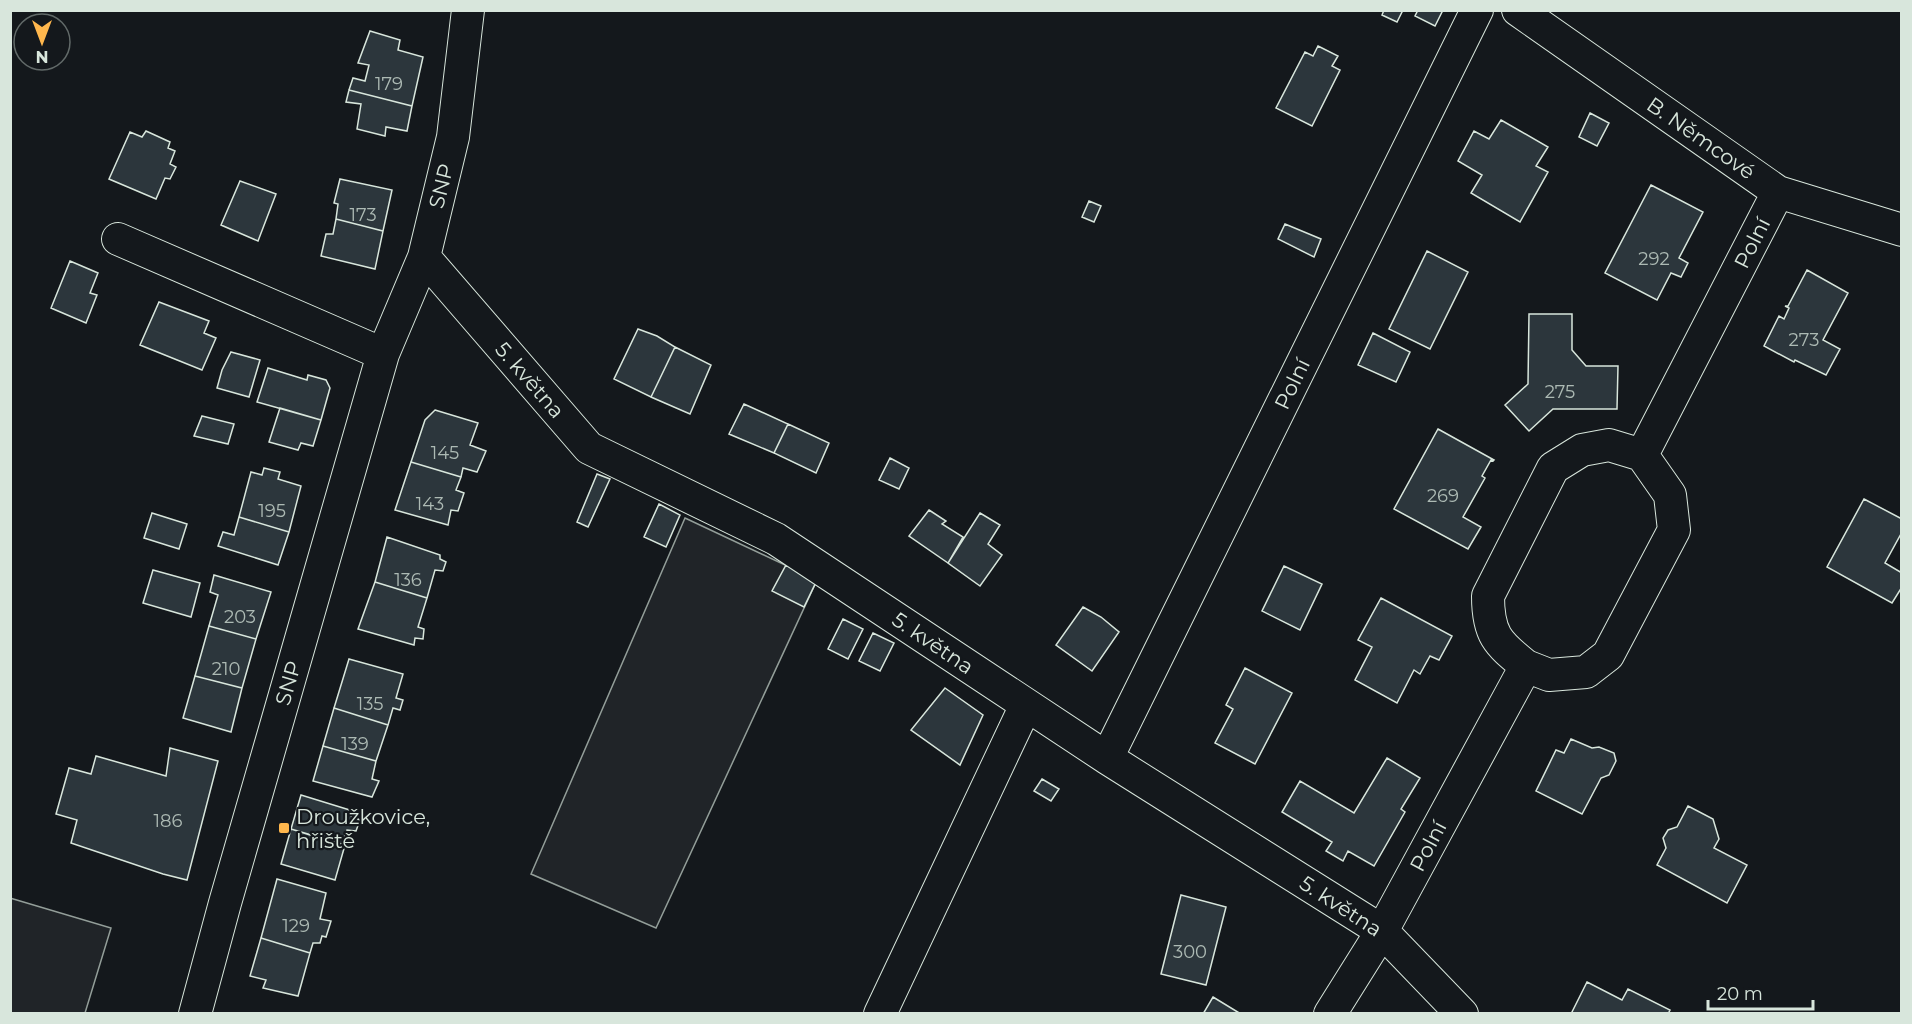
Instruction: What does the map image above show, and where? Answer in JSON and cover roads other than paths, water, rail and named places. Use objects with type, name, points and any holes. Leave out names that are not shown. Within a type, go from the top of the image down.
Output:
[{"type":"street","name":"SNP","points":[[195,1014],[383,354],[424,257],[453,137],[468,10]]},
{"type":"street","name":"Polní","points":[[1107,758],[1477,10]]},
{"type":"street","name":"B. Němcové","points":[[1518,10],[1778,192],[1902,230]]},
{"type":"street","name":"Polní","points":[[1642,455],[1778,192]]},
{"type":"street","points":[[118,239],[383,354]]},
{"type":"street","name":"5. května","points":[[424,257],[589,448],[776,539],[1107,758],[1382,931],[1462,1014]]},
{"type":"street","points":[[1610,445],[1642,455],[1670,495],[1674,530],[1608,655],[1586,672],[1549,675],[1526,666],[1501,646],[1488,618],[1488,596],[1553,468],[1582,450],[1610,445]]},
{"type":"street","name":"Polní","points":[[1330,1014],[1382,931],[1526,666]]},
{"type":"street","points":[[880,1014],[1026,705]]},
{"type":"place","name":"Droužkovice, hřiště","points":[[284,828]]}]
